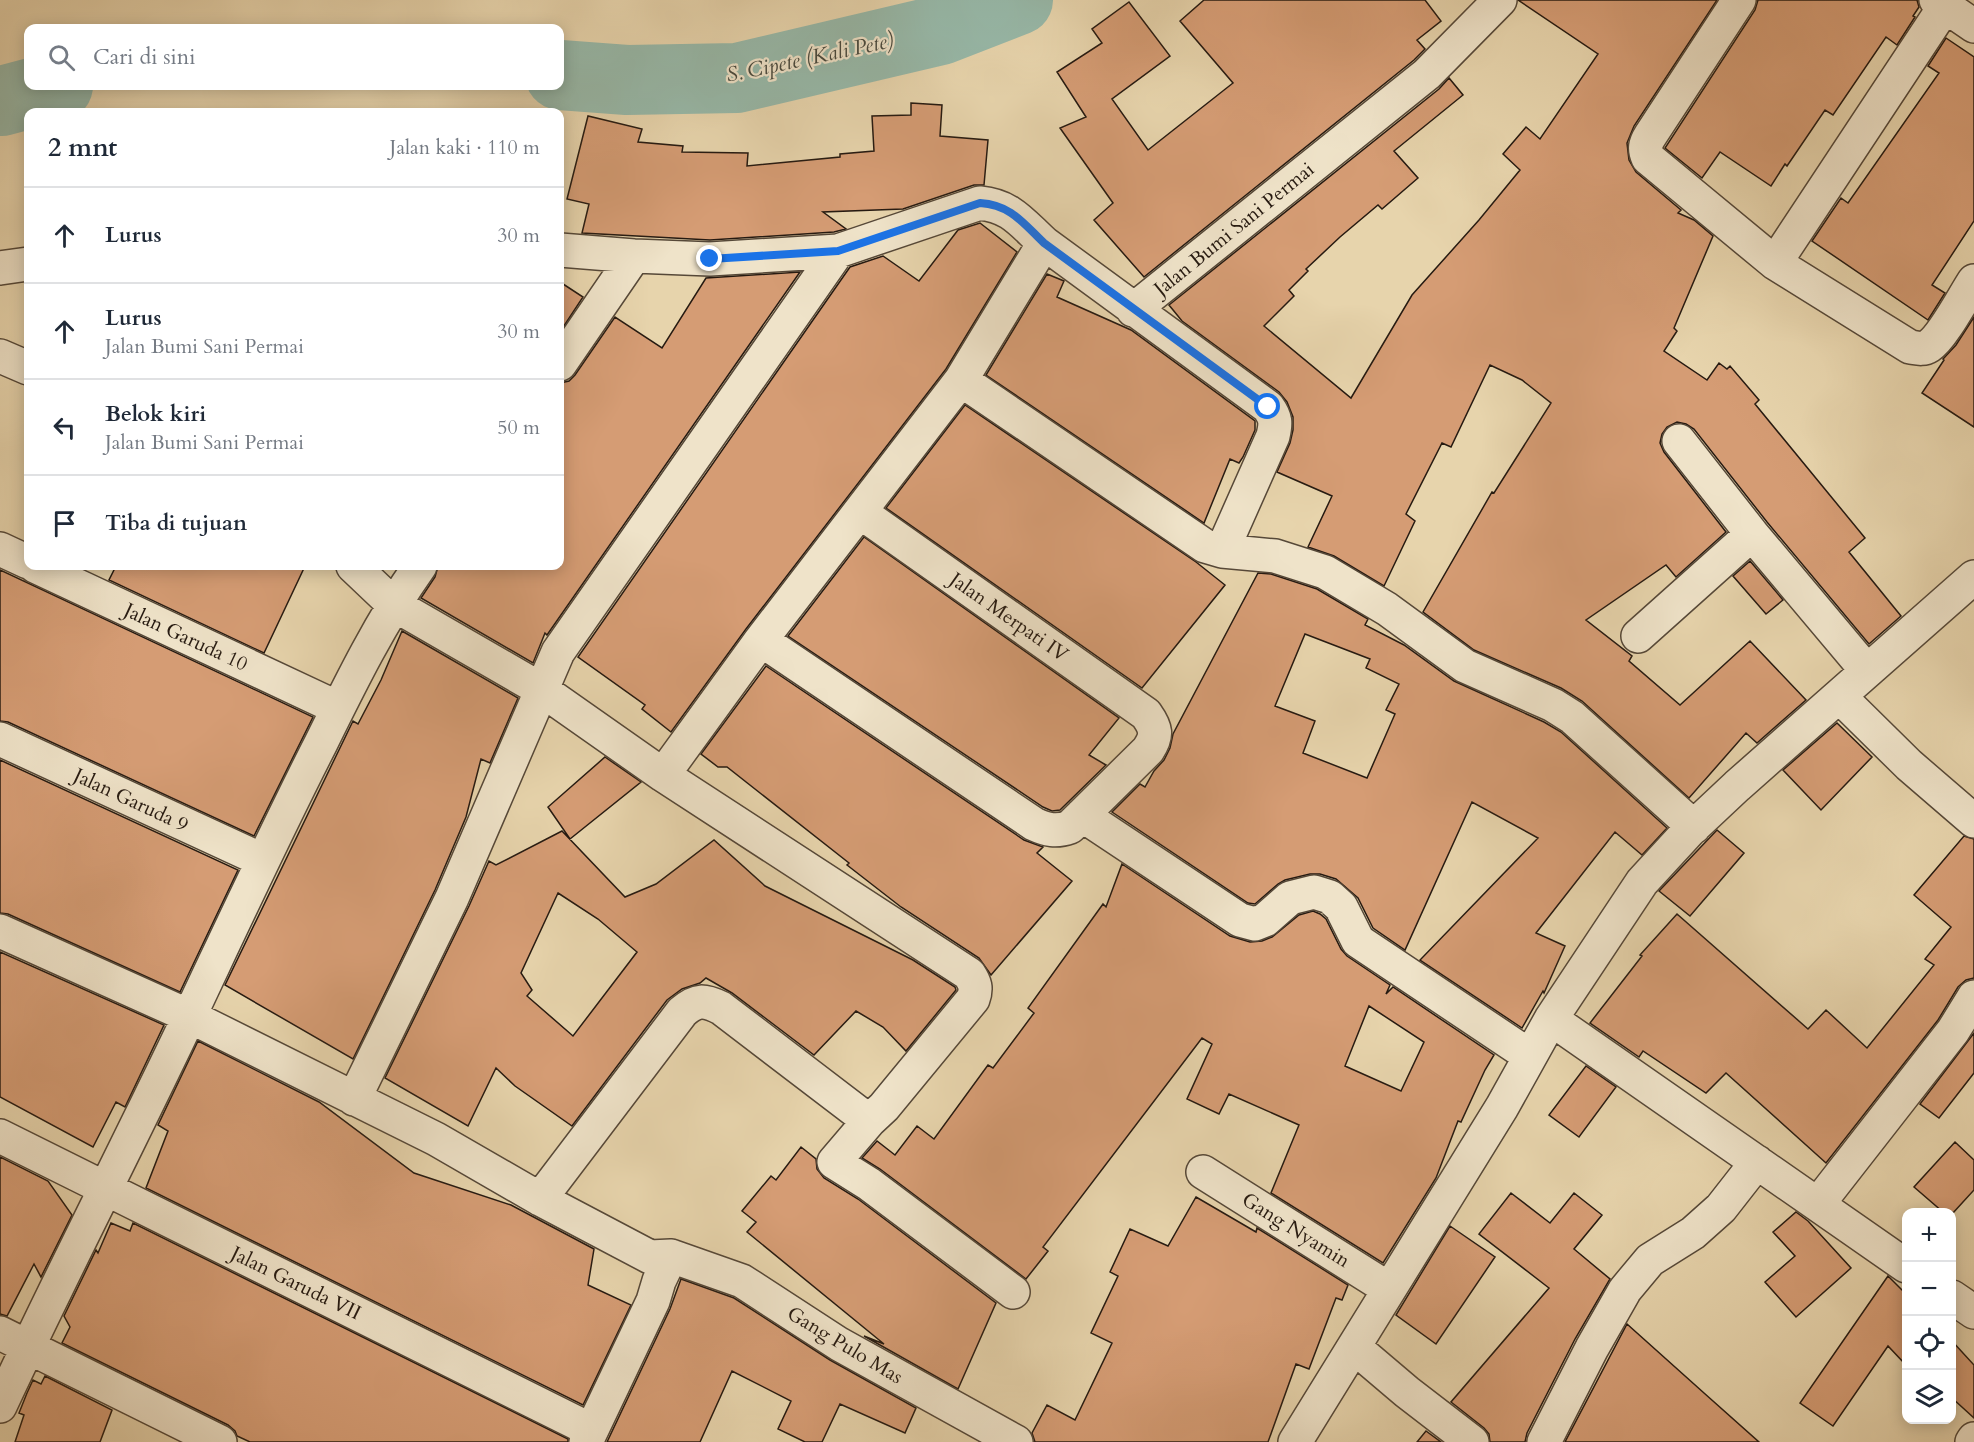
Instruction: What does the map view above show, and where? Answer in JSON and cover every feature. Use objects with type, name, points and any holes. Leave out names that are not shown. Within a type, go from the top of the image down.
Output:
[{"type":"street","name":"Jalan Bumi Sani Permai","points":[[1133,310],[1427,74],[1500,0]]},
{"type":"street","points":[[1739,0],[1645,144],[1648,158],[1775,263],[1910,347],[1928,347],[1938,338],[1974,281]]},
{"type":"street","points":[[1775,263],[1941,3],[1974,26]]},
{"type":"street","points":[[564,250],[710,259],[838,251],[980,203],[995,204],[1011,212],[1044,243],[1268,407],[1275,417],[1273,436],[1222,551]]},
{"type":"street","points":[[663,775],[761,640],[961,380],[1044,243]]},
{"type":"street","points":[[354,1099],[452,898],[558,652],[838,251]]},
{"type":"street","points":[[564,358],[634,256]]},
{"type":"street","points":[[0,268],[24,265]]},
{"type":"street","points":[[0,356],[24,366]]},
{"type":"street","points":[[961,380],[1205,546],[1222,551],[1275,556],[1325,572],[1387,609],[1466,666],[1553,705],[1572,717],[1694,827]]},
{"type":"street","points":[[1679,441],[1752,534],[1867,671]]},
{"type":"street","name":"Jalan Merpati IV","points":[[860,512],[1146,714],[1155,726],[1154,742],[1148,750],[1082,815]]},
{"type":"street","points":[[1638,636],[1752,534]]},
{"type":"street","points":[[0,549],[24,560]]},
{"type":"street","name":"Jalan Garuda 10","points":[[54,570],[73,574],[338,708]]},
{"type":"street","points":[[357,570],[393,603],[542,690],[663,775],[969,974],[975,983],[976,990],[973,999],[884,1107],[834,1162],[868,1184],[1013,1292]]},
{"type":"street","points":[[0,1406],[14,1340],[104,1188],[338,708],[393,603],[417,570]]},
{"type":"street","points":[[1295,1442],[1502,1107],[1551,1019],[1642,882],[1694,827],[1974,577]]},
{"type":"street","points":[[761,640],[1034,824],[1047,830],[1059,831],[1070,827],[1082,815],[1240,920],[1256,924],[1265,920],[1290,898],[1314,892],[1330,897],[1341,907],[1358,941],[1530,1056]]},
{"type":"street","points":[[1839,696],[1909,765],[1974,821]]},
{"type":"street","name":"Jalan Garuda 9","points":[[0,739],[262,860]]},
{"type":"street","name":"Gang Pulo Mas","points":[[0,931],[189,1016],[436,1139],[540,1199],[650,1257],[671,1256],[742,1281],[839,1344],[1016,1442]]},
{"type":"street","points":[[1818,1204],[1953,1031],[1974,998]]},
{"type":"street","points":[[540,1199],[682,1012],[692,1004],[706,1001],[721,1008],[869,1121]]},
{"type":"street","points":[[1551,1019],[1902,1263]]},
{"type":"street","name":"Jalan Garuda VII","points":[[0,1136],[588,1436]]},
{"type":"street","points":[[1544,1442],[1592,1348],[1625,1290],[1650,1260],[1693,1233],[1721,1208],[1757,1162]]},
{"type":"street","name":"Gang Nyamin","points":[[1203,1172],[1389,1288]]},
{"type":"street","points":[[588,1436],[671,1256]]},
{"type":"street","points":[[1956,1300],[1974,1312]]},
{"type":"street","points":[[14,1340],[220,1442]]},
{"type":"street","points":[[1354,1347],[1407,1392],[1472,1442]]},
{"type":"building","points":[[1204,0],[1425,0],[1441,21],[1417,40],[1425,49],[1414,60],[1144,277],[1094,220],[1113,203],[1060,128],[1086,117],[1057,72],[1102,43],[1092,29],[1129,2],[1170,56],[1112,99],[1148,150],[1233,83],[1180,21]]},
{"type":"building","points":[[1518,0],[1717,0],[1634,126],[1627,143],[1629,160],[1636,172],[1681,210],[1678,213],[1694,220],[1713,236],[1674,328],[1677,331],[1664,351],[1707,380],[1719,363],[1727,369],[1730,366],[1759,400],[1755,404],[1865,538],[1849,552],[1901,616],[1869,644],[1767,522],[1694,429],[1677,422],[1667,427],[1660,443],[1664,452],[1726,532],[1676,577],[1666,565],[1586,620],[1632,656],[1629,661],[1680,705],[1750,641],[1806,700],[1757,743],[1746,733],[1689,798],[1582,701],[1561,688],[1474,650],[1423,612],[1492,492],[1494,493],[1551,403],[1522,380],[1490,365],[1451,447],[1442,443],[1406,514],[1415,521],[1384,586],[1334,556],[1308,547],[1332,496],[1277,472],[1290,443],[1293,430],[1293,417],[1287,402],[1279,392],[1182,321],[1169,305],[1439,89],[1449,78],[1463,95],[1394,151],[1418,178],[1382,209],[1378,205],[1306,269],[1308,271],[1289,290],[1294,296],[1264,326],[1351,398],[1412,295],[1520,170],[1503,154],[1526,127],[1540,139],[1598,54]]},
{"type":"building","points":[[1758,0],[1917,0],[1919,7],[1897,45],[1886,37],[1833,115],[1825,110],[1771,186],[1720,152],[1702,178],[1665,148],[1755,10]]},
{"type":"building","points":[[1946,38],[1974,57],[1974,221],[1932,285],[1945,293],[1928,320],[1812,241],[1841,198],[1848,203],[1939,73],[1928,66]]},
{"type":"building","points":[[911,103],[942,105],[940,136],[988,140],[984,185],[974,185],[903,209],[823,212],[846,229],[834,232],[710,240],[582,233],[589,204],[567,199],[588,116],[642,129],[638,142],[683,146],[682,152],[748,153],[747,166],[840,157],[840,154],[874,151],[872,116],[911,115]]},
{"type":"building","points":[[980,223],[1017,252],[946,369],[746,629],[671,732],[642,709],[645,705],[578,657],[850,267],[883,256],[919,281],[958,230]]},
{"type":"building","points":[[800,272],[547,635],[545,633],[533,663],[421,598],[437,570],[564,570],[564,382],[575,375],[615,317],[662,348],[706,278]]},
{"type":"building","points":[[1047,274],[1064,281],[1057,297],[1131,330],[1255,421],[1255,430],[1243,457],[1239,463],[1230,459],[1204,523],[986,375]]},
{"type":"building","points":[[564,285],[583,297],[564,326]]},
{"type":"building","points":[[1974,317],[1974,427],[1922,393],[1943,359],[1956,345]]},
{"type":"building","points":[[965,405],[1196,562],[1225,585],[1142,688],[886,508]]},
{"type":"building","points":[[864,537],[1119,718],[1089,755],[1106,765],[1060,810],[1052,811],[1043,807],[788,636]]},
{"type":"building","points":[[1750,561],[1783,600],[1766,614],[1733,576]]},
{"type":"building","points":[[0,570],[313,717],[254,836],[8,722],[0,721]]},
{"type":"building","points":[[114,570],[303,570],[264,653],[109,580]]},
{"type":"building","points":[[1258,573],[1271,574],[1317,589],[1368,619],[1365,625],[1404,645],[1454,681],[1561,732],[1667,828],[1642,855],[1615,832],[1536,933],[1565,946],[1544,993],[1543,991],[1522,1028],[1420,960],[1538,838],[1472,802],[1405,950],[1373,928],[1358,898],[1336,879],[1320,874],[1310,874],[1285,880],[1255,904],[1248,903],[1112,812],[1140,784],[1145,787],[1154,771],[1164,760],[1173,734]],"holes":[[[1305,634],[1370,659],[1366,668],[1399,684],[1386,710],[1395,714],[1367,778],[1303,753],[1315,721],[1275,706]]]},
{"type":"building","points":[[402,631],[518,698],[490,763],[481,759],[466,817],[435,890],[353,1059],[225,985],[353,721],[358,724],[381,680]]},
{"type":"building","points":[[766,666],[1024,840],[1043,847],[1037,853],[1072,881],[991,975],[979,958],[901,907],[727,767],[718,767],[701,754]]},
{"type":"building","points":[[1837,723],[1872,757],[1821,810],[1783,770]]},
{"type":"building","points":[[605,757],[641,782],[570,839],[548,807]]},
{"type":"building","points":[[0,760],[238,870],[180,992],[8,914],[0,913]]},
{"type":"building","points":[[1717,830],[1744,853],[1690,916],[1659,891]]},
{"type":"building","points":[[562,831],[625,897],[656,884],[714,840],[765,886],[913,960],[955,987],[956,990],[906,1051],[883,1027],[856,1011],[814,1055],[732,993],[706,978],[700,983],[682,989],[667,1000],[572,1126],[515,1086],[496,1068],[468,1126],[385,1078],[489,861],[496,865]],"holes":[[[558,893],[598,919],[637,952],[573,1036],[527,996],[532,990],[521,973]]]},
{"type":"building","points":[[1964,836],[1974,839],[1974,978],[1966,980],[1958,987],[1938,1020],[1826,1163],[1726,1073],[1706,1093],[1643,1051],[1639,1057],[1590,1023],[1642,956],[1640,955],[1677,914],[1808,1029],[1826,1010],[1867,1048],[1934,965],[1925,959],[1951,927],[1914,895]]},
{"type":"building","points":[[1122,864],[1230,936],[1250,942],[1272,937],[1299,915],[1313,911],[1326,919],[1347,956],[1390,985],[1386,994],[1393,987],[1494,1055],[1461,1122],[1458,1121],[1436,1178],[1383,1263],[1271,1193],[1299,1125],[1229,1094],[1219,1114],[1187,1099],[1212,1044],[1202,1038],[1043,1247],[1048,1251],[1026,1279],[880,1169],[862,1158],[877,1141],[895,1155],[917,1126],[934,1139],[988,1065],[993,1068],[1034,1013],[1028,1008],[1103,904],[1106,907]],"holes":[[[1369,1006],[1424,1042],[1401,1091],[1345,1066]]]},
{"type":"building","points":[[0,952],[164,1025],[125,1107],[116,1102],[93,1147],[0,1097]]},
{"type":"building","points":[[1974,1033],[1974,1073],[1939,1118],[1920,1104]]},
{"type":"building","points":[[198,1041],[319,1102],[414,1173],[511,1205],[594,1249],[588,1285],[631,1305],[583,1405],[146,1188],[168,1131],[158,1125]]},
{"type":"building","points":[[1586,1066],[1616,1087],[1579,1137],[1549,1115]]},
{"type":"building","points":[[1955,1142],[1974,1160],[1974,1190],[1956,1210],[1938,1208],[1914,1187]]},
{"type":"building","points":[[801,1147],[816,1159],[817,1169],[824,1178],[858,1199],[996,1303],[958,1389],[864,1336],[884,1344],[747,1232],[756,1222],[742,1211],[771,1176],[776,1180]]},
{"type":"building","points":[[0,1157],[48,1181],[72,1215],[41,1277],[34,1264],[7,1316],[0,1314]]},
{"type":"building","points":[[1511,1193],[1550,1223],[1574,1193],[1602,1215],[1574,1249],[1610,1279],[1575,1339],[1527,1433],[1525,1442],[1490,1442],[1489,1434],[1484,1428],[1451,1402],[1549,1288],[1479,1234]]},
{"type":"building","points":[[1196,1197],[1256,1232],[1257,1228],[1348,1285],[1342,1300],[1336,1298],[1309,1369],[1296,1364],[1268,1442],[1035,1442],[1032,1433],[1047,1405],[1075,1420],[1112,1343],[1091,1333],[1118,1276],[1110,1272],[1130,1229],[1168,1246]]},
{"type":"building","points":[[1796,1212],[1808,1221],[1851,1268],[1796,1317],[1765,1282],[1795,1256],[1773,1232]]},
{"type":"building","points":[[111,1223],[130,1231],[133,1223],[568,1439],[568,1442],[250,1442],[237,1436],[228,1425],[62,1343],[70,1327],[64,1316],[96,1250],[98,1253]]},
{"type":"building","points":[[1450,1226],[1495,1257],[1436,1344],[1396,1315]]},
{"type":"building","points":[[1888,1276],[1902,1290],[1902,1361],[1888,1346],[1833,1426],[1800,1403]]},
{"type":"building","points":[[681,1279],[734,1298],[830,1360],[916,1408],[905,1433],[840,1404],[822,1442],[805,1442],[778,1429],[791,1401],[732,1371],[700,1442],[607,1442],[670,1309]]},
{"type":"building","points":[[1627,1324],[1704,1393],[1759,1442],[1565,1442]]},
{"type":"building","points":[[1956,1345],[1974,1365],[1974,1418],[1956,1402]]},
{"type":"building","points":[[45,1376],[112,1410],[100,1442],[15,1442],[24,1415],[19,1413],[27,1393],[33,1380],[41,1384]]},
{"type":"building","points":[[1426,1431],[1441,1442],[1417,1442]]},
{"type":"waterway","name":"S. Cipete (Kali Pete)","points":[[564,75],[627,80],[737,78],[941,30],[1018,0]]},
{"type":"waterway","name":"S. Cipete (Kali Pete)","points":[[2,101],[43,90]]},
{"type":"route","points":[[710,259],[838,251],[980,203],[995,204],[1011,212],[1044,243],[1268,407]]}]
